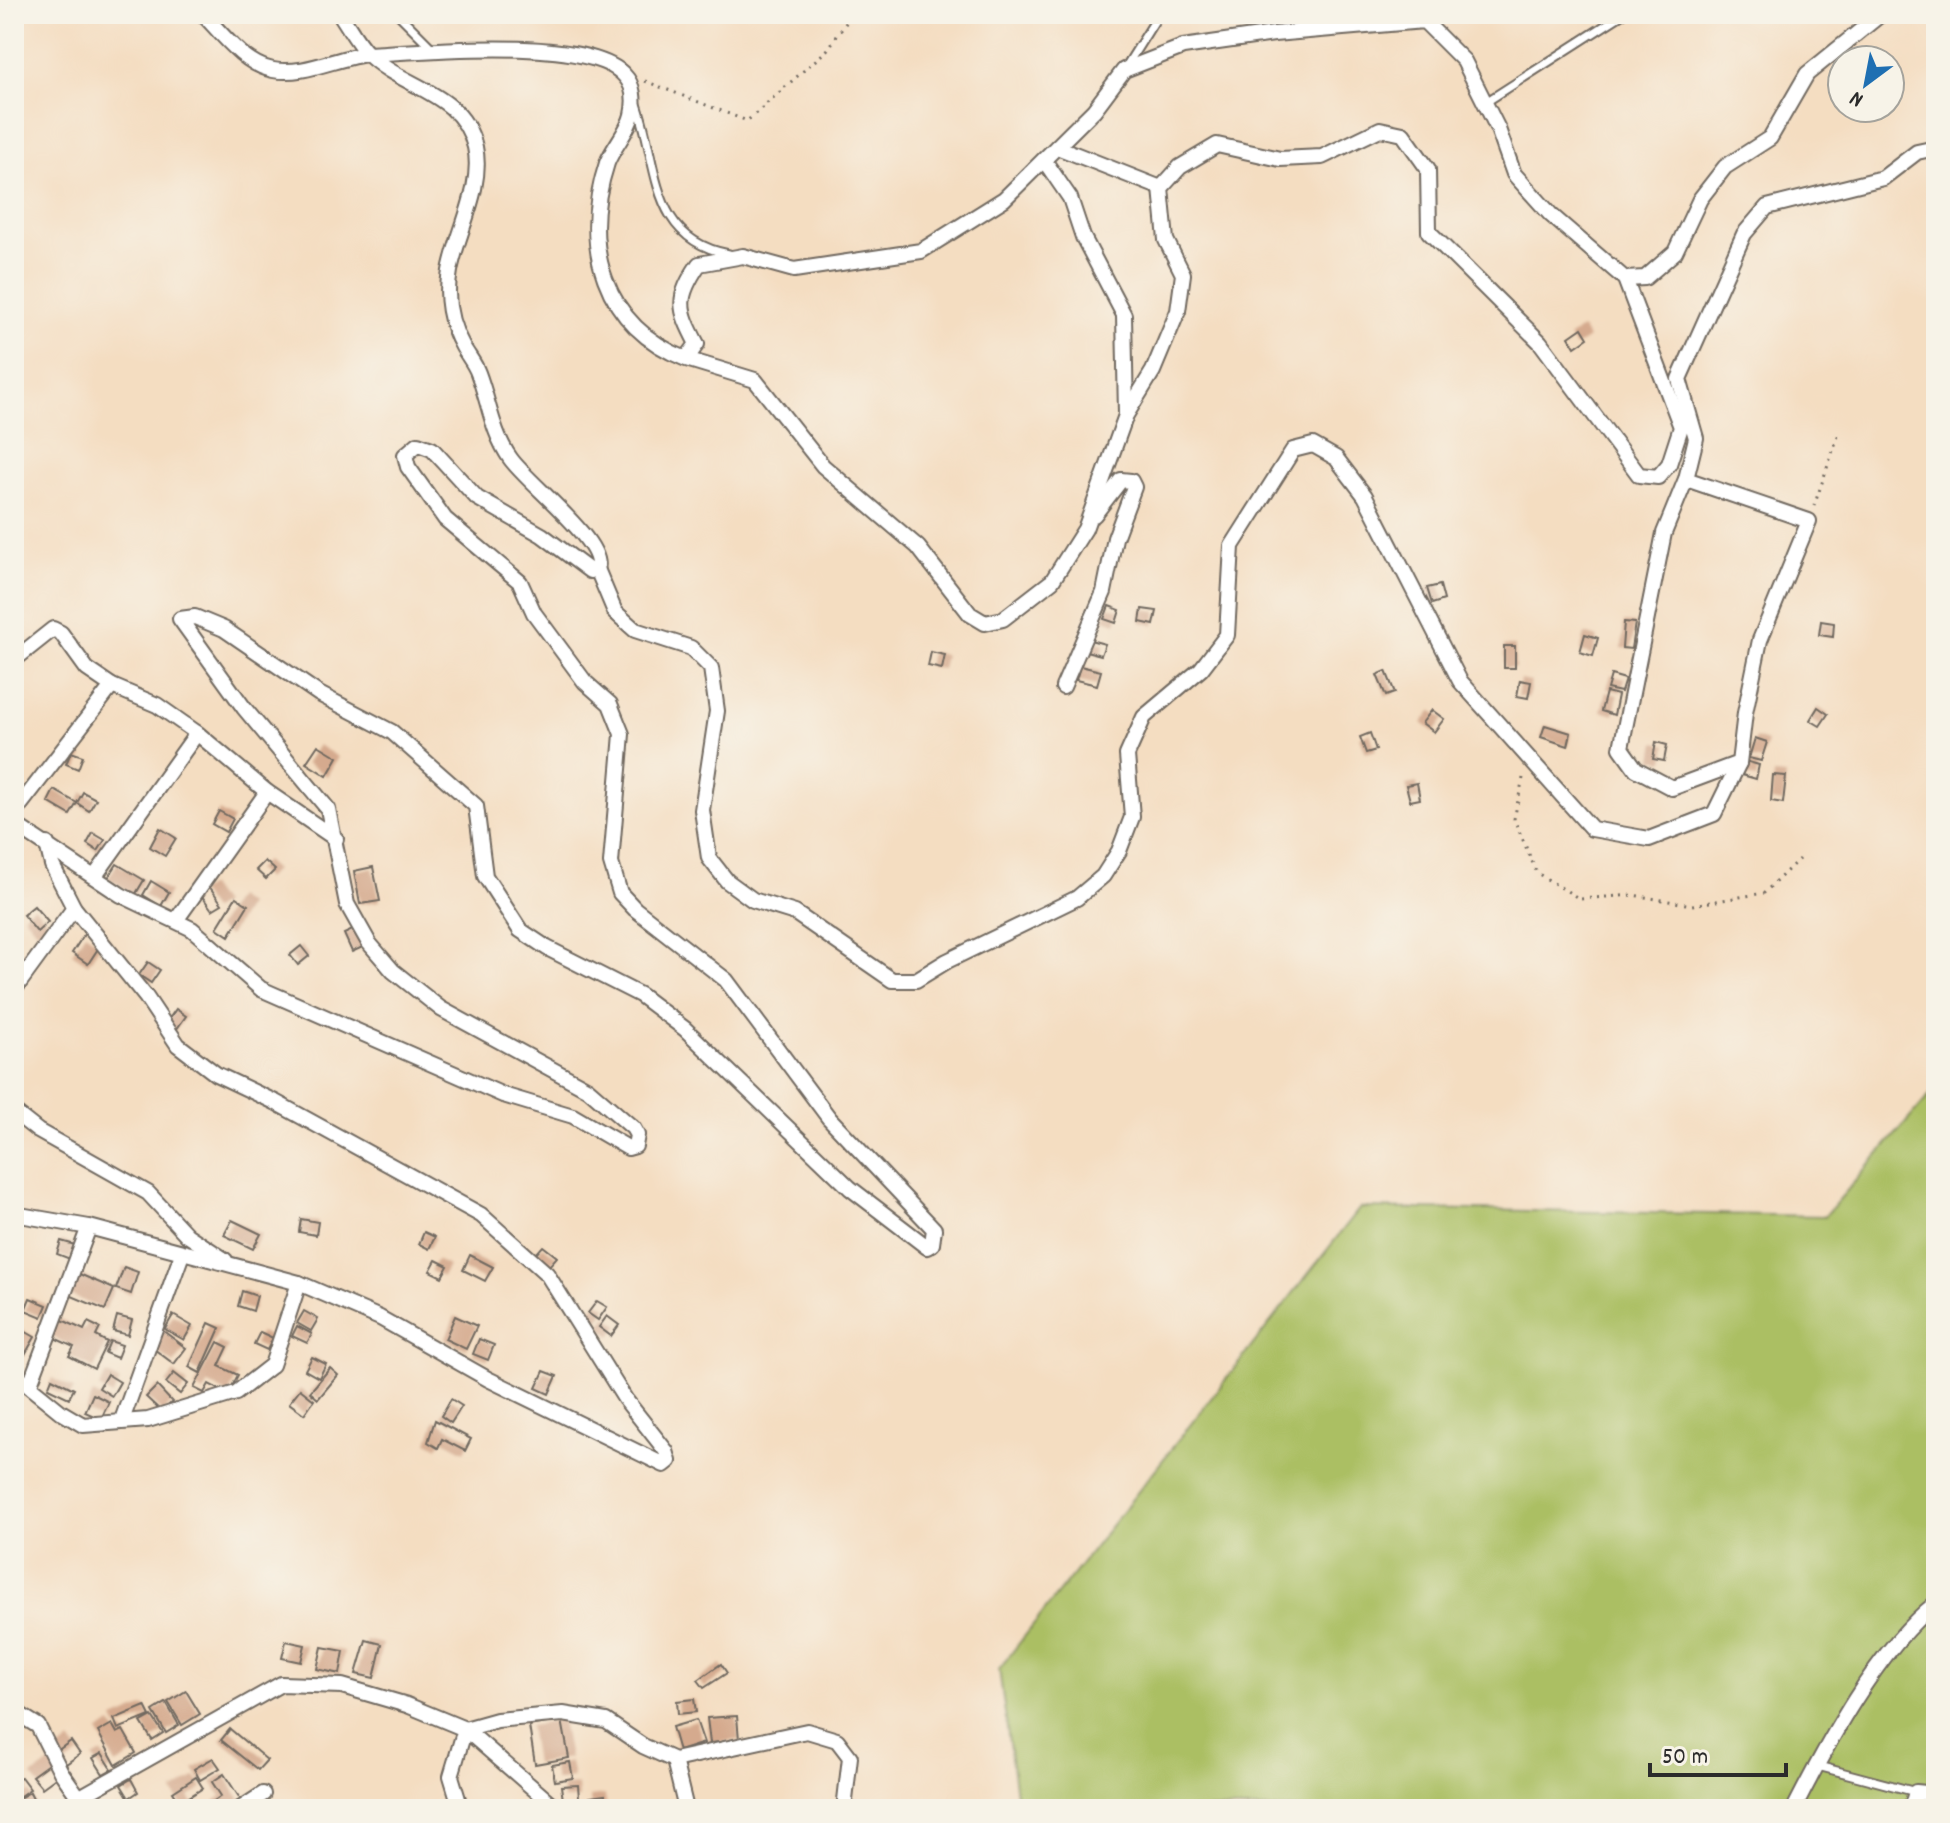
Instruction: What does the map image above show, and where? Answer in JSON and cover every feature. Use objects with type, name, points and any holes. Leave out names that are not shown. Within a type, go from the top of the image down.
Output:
[{"type":"street","points":[[203,14],[239,52],[273,70],[312,67],[368,54],[394,55],[432,48],[572,52],[602,60],[625,75],[634,94],[631,117],[608,162],[596,213],[599,263],[610,296],[655,347],[755,380],[823,466],[918,547],[970,614],[985,623],[1003,619],[1052,581],[1121,480],[1131,481],[1134,487],[1115,538],[1104,592],[1063,687]]},
{"type":"street","points":[[340,14],[368,54],[443,97],[461,119],[475,146],[476,174],[450,271],[448,304],[454,325],[477,370],[492,424],[511,459],[588,540],[599,559],[597,569],[615,612],[635,630],[691,648],[711,668],[717,711],[702,810],[709,858],[727,881],[753,900],[795,913],[892,980],[916,980],[947,961],[1077,898],[1103,876],[1119,851],[1132,817],[1127,755],[1144,717],[1201,669],[1227,635],[1232,546],[1293,450],[1313,445],[1336,458],[1365,496],[1460,681],[1592,829],[1649,839],[1714,814],[1739,763],[1745,713],[1760,640],[1809,521],[1686,479]]},
{"type":"street","points":[[1625,279],[1645,278],[1675,252],[1700,199],[1725,167],[1770,138],[1807,74],[1881,14]]},
{"type":"street","points":[[686,359],[697,344],[682,316],[682,290],[699,264],[743,256],[794,270],[921,251],[1004,199],[1094,110],[1124,70],[1183,47],[1428,17],[1464,61],[1486,102],[1514,174],[1551,215],[1625,279],[1696,438],[1686,479],[1664,533],[1621,748],[1636,769],[1672,788],[1739,763]]},
{"type":"street","points":[[1085,529],[1126,415],[1153,371],[1178,311],[1183,274],[1166,240],[1161,188],[1180,167],[1217,145],[1280,159],[1322,157],[1380,129],[1403,134],[1428,169],[1429,232],[1540,342],[1639,475],[1658,477],[1681,427],[1671,382],[1744,234],[1767,207],[1883,178],[1917,152],[1936,148]]},
{"type":"street","points":[[1057,147],[1161,188]]},
{"type":"street","points":[[1044,160],[1070,198],[1083,237],[1124,315],[1126,415]]},
{"type":"street","points":[[14,824],[139,905],[177,919],[261,989],[300,1009],[503,1095],[573,1116],[628,1148],[635,1146],[637,1135],[633,1128],[588,1089],[441,1009],[393,971],[369,943],[347,904],[328,809],[244,708],[180,617],[195,617],[224,629],[319,694],[392,732],[476,806],[485,876],[520,930],[547,948],[640,995],[685,1029],[850,1188],[927,1247],[932,1244],[934,1229],[829,1118],[726,980],[635,909],[620,893],[611,863],[622,734],[610,704],[585,682],[534,613],[520,582],[445,519],[408,467],[405,455],[418,444],[432,449],[477,498],[542,535],[590,571],[597,569]]},
{"type":"street","points":[[14,660],[43,633],[53,629],[61,633],[87,669],[112,686],[157,705],[197,733],[267,792],[336,839]]},
{"type":"street","points":[[14,813],[112,686]]},
{"type":"street","points":[[95,876],[197,733]]},
{"type":"street","points":[[177,919],[267,792]]},
{"type":"street","points":[[14,1214],[89,1227],[299,1283],[380,1318],[553,1412],[664,1465],[669,1461],[666,1451],[625,1399],[547,1274],[481,1215],[275,1102],[216,1074],[178,1045],[146,997],[74,908],[52,865],[47,844]]},
{"type":"street","points":[[14,990],[74,908]]},
{"type":"street","points":[[14,1112],[38,1131],[148,1193],[187,1235],[231,1264]]},
{"type":"street","points":[[30,1384],[89,1227]]},
{"type":"street","points":[[122,1420],[182,1254]]},
{"type":"street","points":[[14,1374],[61,1412],[83,1425],[148,1420],[236,1393],[272,1365],[299,1283]]},
{"type":"street","points":[[1794,1809],[1816,1765],[1894,1644],[1936,1603]]},
{"type":"street","points":[[14,1711],[38,1726],[61,1772],[83,1803],[281,1684],[342,1686],[407,1705],[465,1729],[557,1809]]},
{"type":"street","points":[[465,1729],[497,1720],[563,1714],[606,1721],[643,1746],[674,1760],[807,1731],[837,1740],[850,1757],[844,1809]]},
{"type":"street","points":[[461,1809],[451,1776],[465,1729]]},
{"type":"street","points":[[674,1760],[686,1809]]},
{"type":"street","points":[[1911,1809],[1916,1792],[1936,1794]]},
{"type":"street","points":[[240,1809],[263,1794]]},
{"type":"lane","points":[[398,14],[432,48]]},
{"type":"lane","points":[[1124,70],[1159,14]]},
{"type":"lane","points":[[1486,102],[1623,14]]},
{"type":"lane","points":[[634,94],[647,131],[658,195],[679,229],[702,249],[743,256]]},
{"type":"lane","points":[[1816,1765],[1916,1792]]},
{"type":"path","points":[[640,79],[747,121],[828,49],[852,14]]},
{"type":"path","points":[[1809,521],[1838,436]]},
{"type":"path","points":[[1528,759],[1514,819],[1537,873],[1580,899],[1633,895],[1692,905],[1764,893],[1799,859]]},
{"type":"green space","points":[[1936,1088],[1936,1809],[1018,1809],[999,1669],[1360,1208],[1825,1216]]},
{"type":"building","points":[[1582,328],[1588,338],[1575,347],[1569,337]]},
{"type":"building","points":[[1440,585],[1444,600],[1432,604],[1427,588]]},
{"type":"building","points":[[1109,606],[1120,610],[1116,623],[1104,619]]},
{"type":"building","points":[[1142,609],[1157,611],[1154,625],[1140,622]]},
{"type":"building","points":[[1821,621],[1834,623],[1833,637],[1819,635]]},
{"type":"building","points":[[1624,622],[1635,623],[1631,649],[1622,648]]},
{"type":"building","points":[[1585,634],[1598,638],[1593,656],[1580,652]]},
{"type":"building","points":[[1090,640],[1105,644],[1101,655],[1086,651]]},
{"type":"building","points":[[1504,646],[1515,646],[1515,668],[1504,668]]},
{"type":"building","points":[[931,652],[945,655],[942,669],[928,666]]},
{"type":"building","points":[[1080,666],[1101,671],[1097,685],[1076,680]]},
{"type":"building","points":[[1386,671],[1395,693],[1386,696],[1377,675]]},
{"type":"building","points":[[1611,675],[1625,679],[1621,692],[1607,689]]},
{"type":"building","points":[[1520,680],[1531,682],[1528,698],[1517,696]]},
{"type":"building","points":[[1606,692],[1618,695],[1614,715],[1601,711]]},
{"type":"building","points":[[1818,707],[1828,714],[1820,726],[1810,720]]},
{"type":"building","points":[[1432,710],[1444,719],[1434,732],[1422,723]]},
{"type":"building","points":[[1545,725],[1571,733],[1568,746],[1541,737]]},
{"type":"building","points":[[1370,733],[1376,750],[1366,753],[1360,737]]},
{"type":"building","points":[[1755,738],[1767,742],[1761,761],[1749,758]]},
{"type":"building","points":[[1656,742],[1667,745],[1664,761],[1653,759]]},
{"type":"building","points":[[318,745],[338,757],[327,776],[306,763]]},
{"type":"building","points":[[71,752],[83,756],[78,769],[66,764]]},
{"type":"building","points":[[1745,761],[1759,765],[1756,779],[1742,775]]},
{"type":"building","points":[[1773,775],[1786,776],[1783,803],[1771,801]]},
{"type":"building","points":[[1417,783],[1420,799],[1410,801],[1406,785]]},
{"type":"building","points":[[54,790],[77,803],[70,815],[48,802]]},
{"type":"building","points":[[83,792],[96,799],[89,811],[77,803]]},
{"type":"building","points":[[219,811],[233,819],[226,832],[212,824]]},
{"type":"building","points":[[160,828],[176,838],[165,856],[150,847]]},
{"type":"building","points":[[93,833],[105,840],[98,851],[87,844]]},
{"type":"building","points":[[265,861],[275,870],[266,879],[256,870]]},
{"type":"building","points":[[117,864],[144,880],[135,895],[108,878]]},
{"type":"building","points":[[373,867],[380,901],[360,904],[354,871]]},
{"type":"building","points":[[151,881],[169,892],[161,906],[143,895]]},
{"type":"building","points":[[209,886],[222,904],[212,910],[199,892]]},
{"type":"building","points":[[236,897],[248,905],[229,936],[217,928]]},
{"type":"building","points":[[34,906],[48,922],[37,932],[23,915]]},
{"type":"building","points":[[359,927],[367,945],[352,952],[344,934]]},
{"type":"building","points":[[85,933],[101,944],[88,964],[72,953]]},
{"type":"building","points":[[301,946],[309,956],[298,965],[290,955]]},
{"type":"building","points":[[148,962],[160,970],[151,983],[139,975]]},
{"type":"building","points":[[176,1009],[186,1016],[176,1030],[166,1023]]},
{"type":"building","points":[[301,1219],[318,1222],[316,1235],[299,1232]]},
{"type":"building","points":[[232,1220],[261,1234],[253,1249],[224,1235]]},
{"type":"building","points":[[424,1232],[435,1237],[429,1249],[419,1244]]},
{"type":"building","points":[[61,1241],[75,1245],[70,1259],[57,1254]]},
{"type":"building","points":[[543,1246],[557,1257],[549,1266],[535,1255]]},
{"type":"building","points":[[470,1255],[493,1267],[485,1281],[463,1270]]},
{"type":"building","points":[[436,1260],[448,1266],[442,1277],[430,1271]]},
{"type":"building","points":[[124,1267],[138,1272],[131,1294],[116,1289]]},
{"type":"building","points":[[77,1273],[114,1289],[105,1310],[67,1294]]},
{"type":"building","points":[[242,1291],[257,1296],[253,1311],[238,1306]]},
{"type":"building","points":[[30,1298],[47,1305],[42,1317],[25,1310]]},
{"type":"building","points":[[597,1301],[607,1307],[598,1320],[588,1313]]},
{"type":"building","points":[[304,1311],[318,1319],[311,1331],[297,1323]]},
{"type":"building","points":[[173,1315],[192,1326],[184,1340],[165,1329]]},
{"type":"building","points":[[117,1316],[132,1320],[128,1335],[113,1331]]},
{"type":"building","points":[[455,1316],[477,1326],[466,1349],[445,1339]]},
{"type":"building","points":[[607,1316],[619,1325],[611,1336],[599,1327]]},
{"type":"building","points":[[58,1318],[84,1330],[88,1322],[100,1328],[96,1336],[107,1342],[94,1369],[69,1356],[74,1347],[50,1336]]},
{"type":"building","points":[[209,1323],[220,1328],[200,1373],[189,1367]]},
{"type":"building","points":[[14,1325],[35,1337],[24,1356],[14,1351]]},
{"type":"building","points":[[297,1326],[312,1334],[307,1343],[292,1336]]},
{"type":"building","points":[[162,1330],[186,1348],[174,1364],[150,1346]]},
{"type":"building","points":[[260,1332],[273,1338],[267,1350],[254,1344]]},
{"type":"building","points":[[479,1339],[494,1345],[488,1360],[473,1354]]},
{"type":"building","points":[[110,1341],[122,1345],[117,1358],[105,1353]]},
{"type":"building","points":[[218,1342],[228,1347],[219,1366],[238,1375],[228,1394],[209,1384],[204,1393],[194,1388]]},
{"type":"building","points":[[312,1357],[326,1364],[319,1378],[305,1370]]},
{"type":"building","points":[[330,1368],[338,1375],[318,1399],[310,1392]]},
{"type":"building","points":[[544,1371],[557,1376],[549,1394],[536,1388]]},
{"type":"building","points":[[174,1373],[188,1384],[180,1394],[166,1383]]},
{"type":"building","points":[[107,1374],[120,1382],[112,1396],[99,1388]]},
{"type":"building","points":[[52,1378],[74,1389],[69,1398],[48,1388]]},
{"type":"building","points":[[157,1386],[172,1402],[162,1412],[146,1397]]},
{"type":"building","points":[[300,1389],[314,1400],[304,1414],[289,1403]]},
{"type":"building","points":[[93,1394],[109,1402],[101,1419],[85,1412]]},
{"type":"building","points":[[451,1399],[462,1406],[451,1423],[441,1416]]},
{"type":"building","points":[[435,1420],[471,1439],[465,1451],[442,1439],[438,1448],[428,1442]]},
{"type":"building","points":[[366,1640],[382,1644],[374,1678],[356,1674]]},
{"type":"building","points":[[286,1641],[305,1645],[301,1662],[282,1658]]},
{"type":"building","points":[[322,1647],[344,1651],[340,1674],[317,1669]]},
{"type":"building","points":[[721,1664],[727,1673],[704,1688],[698,1680]]},
{"type":"building","points":[[186,1691],[200,1714],[182,1725],[168,1702]]},
{"type":"building","points":[[694,1699],[696,1712],[678,1714],[677,1701]]},
{"type":"building","points":[[166,1703],[179,1725],[166,1733],[153,1711]]},
{"type":"building","points":[[145,1706],[150,1716],[118,1729],[114,1719]]},
{"type":"building","points":[[152,1716],[163,1733],[152,1740],[141,1722]]},
{"type":"building","points":[[737,1716],[739,1740],[710,1743],[707,1718]]},
{"type":"building","points":[[562,1720],[569,1758],[535,1764],[529,1726]]},
{"type":"building","points":[[696,1720],[704,1743],[679,1751],[672,1727]]},
{"type":"building","points":[[112,1724],[117,1733],[123,1730],[136,1753],[116,1765],[98,1732]]},
{"type":"building","points":[[230,1729],[267,1760],[258,1770],[221,1740]]},
{"type":"building","points":[[71,1741],[80,1754],[66,1764],[57,1751]]},
{"type":"building","points":[[102,1753],[112,1769],[103,1774],[93,1758]]},
{"type":"building","points":[[213,1758],[220,1768],[200,1780],[194,1769]]},
{"type":"building","points":[[51,1762],[61,1774],[42,1788],[32,1776]]},
{"type":"building","points":[[570,1762],[573,1778],[555,1781],[552,1765]]},
{"type":"building","points":[[224,1774],[241,1800],[220,1809],[214,1801],[221,1796],[212,1782]]},
{"type":"building","points":[[21,1777],[30,1789],[14,1800],[14,1781]]},
{"type":"building","points":[[196,1777],[203,1788],[189,1797],[197,1809],[178,1809],[182,1806],[173,1792]]},
{"type":"building","points":[[131,1779],[138,1792],[129,1798],[121,1785]]},
{"type":"building","points":[[578,1785],[579,1798],[563,1800],[561,1786]]},
{"type":"building","points":[[30,1792],[37,1806],[14,1809],[14,1801]]},
{"type":"building","points":[[605,1795],[606,1807],[591,1809],[590,1797]]}]
